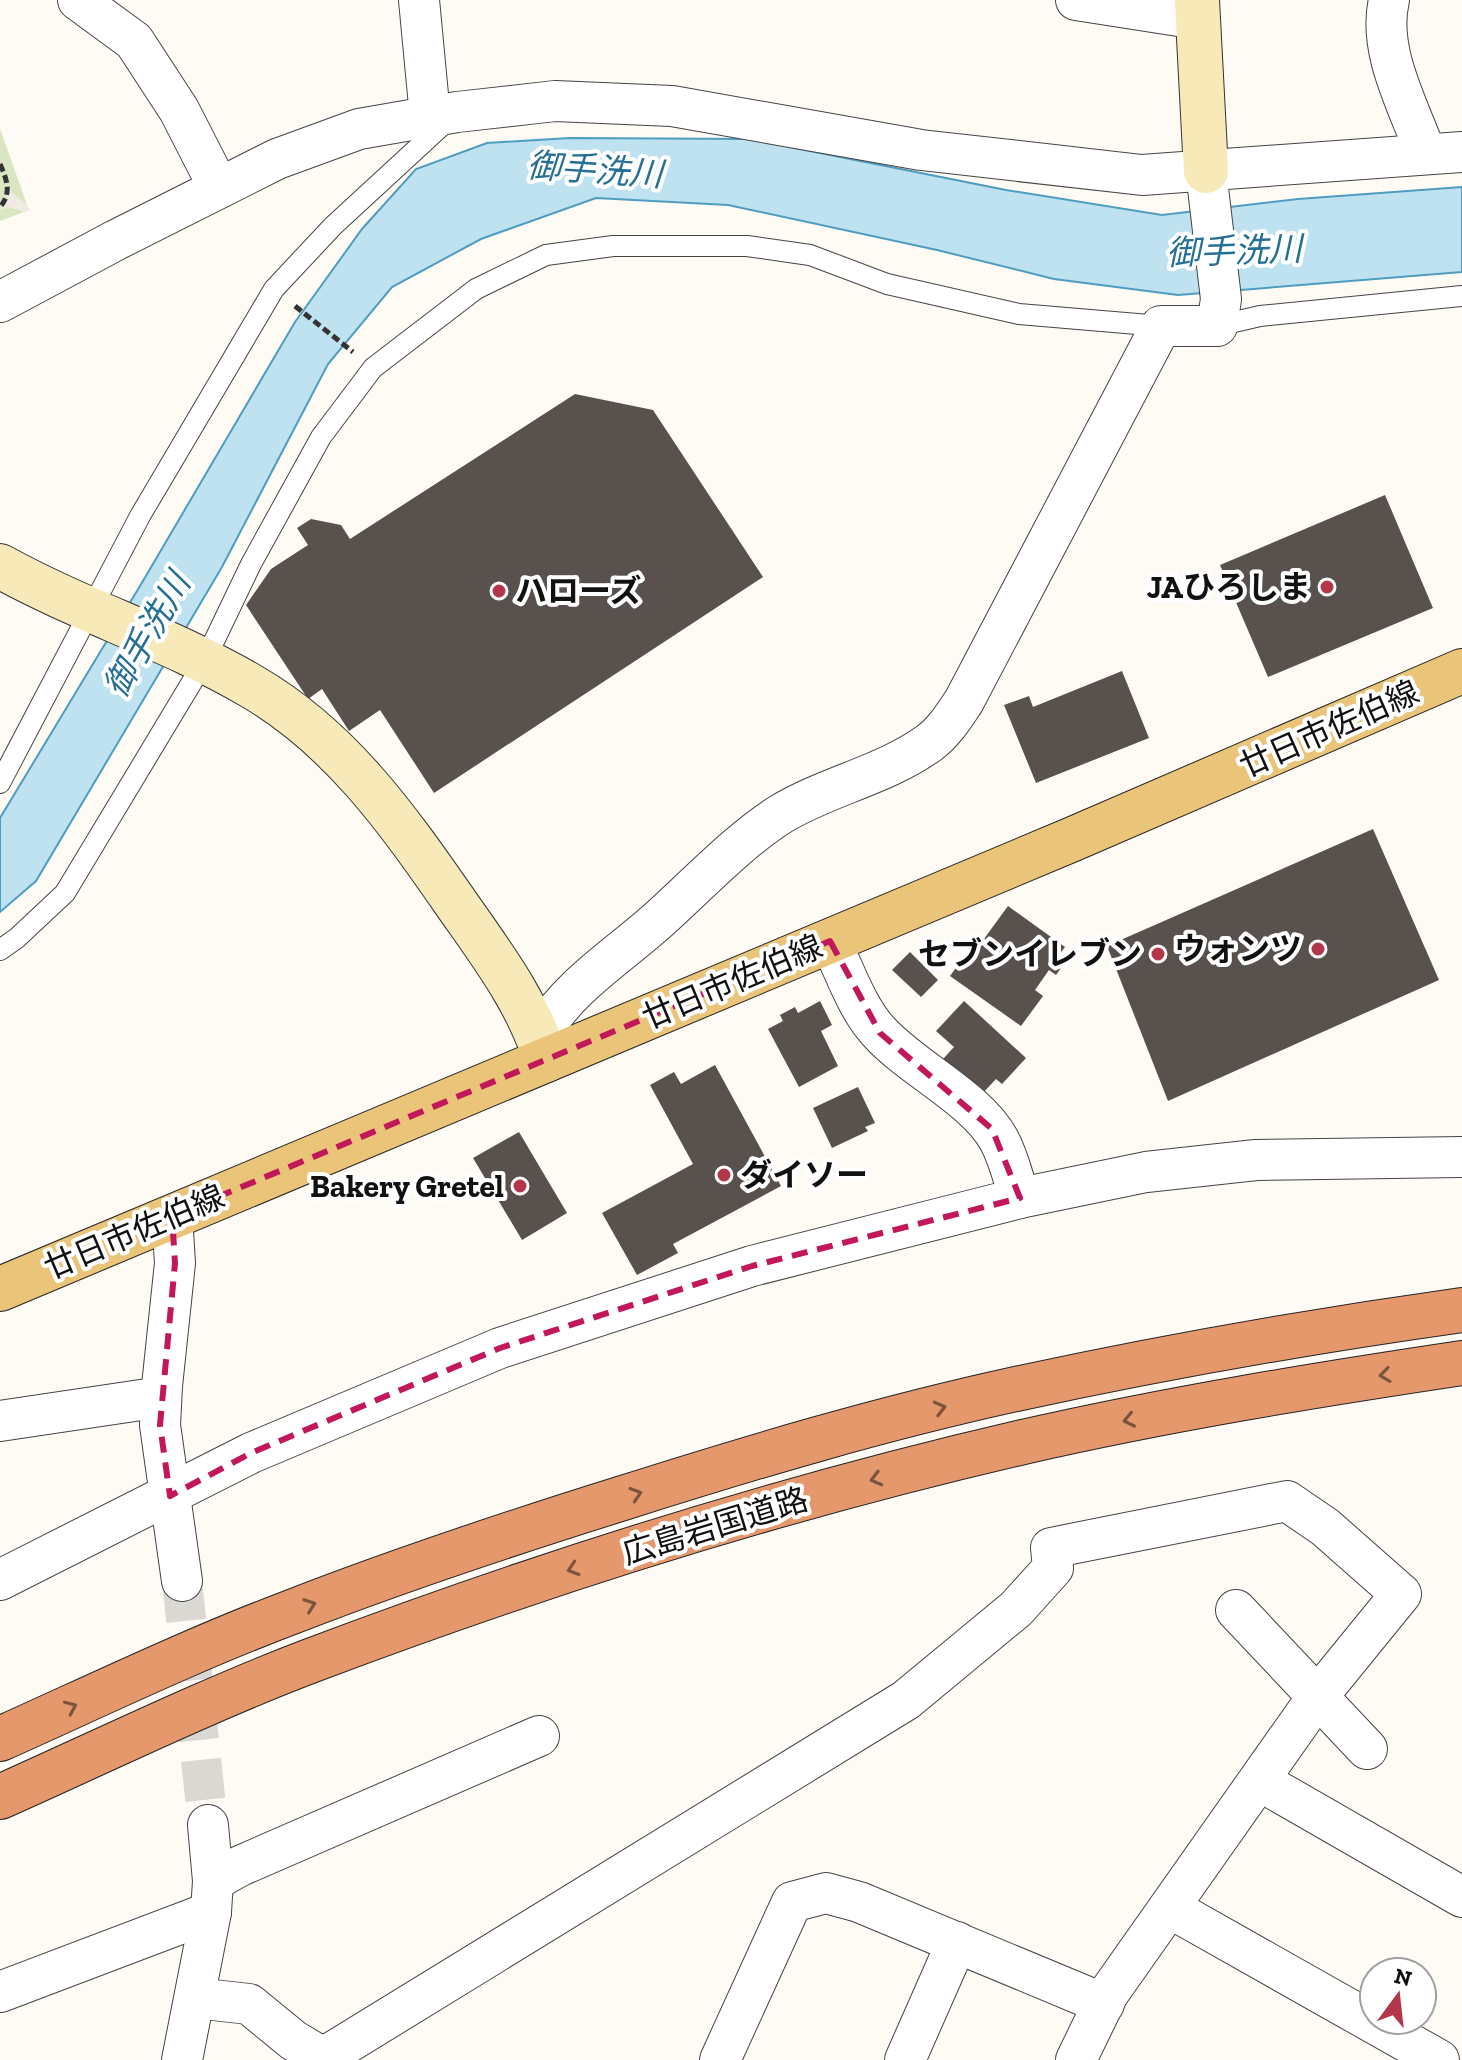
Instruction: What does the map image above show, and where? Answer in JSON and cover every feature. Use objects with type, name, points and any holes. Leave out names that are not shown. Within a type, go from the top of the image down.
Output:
[{"type":"highway","name":"広島岩国道路","points":[[0,1739],[286,1614],[428,1561],[718,1468],[1012,1390],[1310,1332],[1462,1310]]},
{"type":"highway","name":"広島岩国道路","points":[[0,1797],[306,1663],[447,1611],[733,1518],[1024,1442],[1319,1384],[1462,1363]]},
{"type":"main road","name":"廿日市佐伯線","points":[[0,1289],[172,1216],[543,1048],[830,941],[1193,789],[1462,671]]},
{"type":"street","points":[[78,0],[134,41],[179,110],[219,188]]},
{"type":"street","points":[[419,0],[444,114]]},
{"type":"street","points":[[543,1048],[565,998],[642,935],[768,822],[907,756],[930,742],[949,723],[964,701],[1161,326],[1219,312],[1207,184],[1198,10],[1076,0]]},
{"type":"street","points":[[0,302],[277,159],[359,129],[444,114],[555,101],[672,106],[921,150],[1207,184],[1444,153],[1390,57],[1384,20],[1389,0]]},
{"type":"street","points":[[0,566],[251,686],[295,715],[336,750],[373,788],[405,830],[516,990],[543,1048]]},
{"type":"street","points":[[830,941],[867,1015],[880,1033],[992,1129],[1003,1149],[1020,1198]]},
{"type":"street","points":[[0,1580],[251,1453],[500,1348],[752,1266],[1020,1198],[1146,1172],[1256,1160],[1462,1157]]},
{"type":"street","points":[[172,1216],[175,1263],[160,1425],[182,1581]]},
{"type":"street","points":[[0,1421],[161,1397]]},
{"type":"street","points":[[195,1998],[249,2004],[293,2040],[323,2058],[906,1700],[1016,1609],[1053,1568],[1051,1548],[1287,1501],[1325,1527],[1401,1594],[1318,1696],[1170,1908],[1104,2004],[1076,2060]]},
{"type":"street","points":[[1236,1610],[1367,1749]]},
{"type":"street","points":[[0,1992],[212,1897],[240,1866],[539,1736]]},
{"type":"street","points":[[1260,1781],[1462,1897]]},
{"type":"street","points":[[182,2060],[212,1897],[208,1825]]},
{"type":"street","points":[[720,2060],[792,1902],[826,1893],[859,1902],[1104,2004]]},
{"type":"street","points":[[1170,1908],[1439,2060]]},
{"type":"street","points":[[905,2060],[957,1942]]},
{"type":"lane","points":[[0,783],[94,611],[140,516],[274,289],[444,114]]},
{"type":"lane","points":[[0,950],[65,893],[321,437],[373,368],[476,289],[546,255],[613,246],[747,246],[810,255],[887,284],[1019,314],[1161,326]]},
{"type":"lane","points":[[1219,312],[1260,316],[1462,296]]},
{"type":"path","points":[[0,164],[8,183],[7,198],[0,207]]},
{"type":"path","points":[[274,289],[373,368]]},
{"type":"highlighted area","points":[[830,941],[880,1033],[992,1129],[1020,1198],[752,1266],[500,1348],[251,1453],[170,1496],[160,1425],[175,1263],[172,1216]]},
{"type":"green space","points":[[0,129],[29,210],[0,221]]},
{"type":"shaded area","points":[[8,183],[29,210],[24,212],[9,207],[0,210],[7,198]]},
{"type":"water","name":"御手洗川","points":[[570,138],[750,139],[1006,190],[1162,215],[1298,199],[1462,187],[1462,272],[1178,295],[1054,279],[728,205],[596,198],[481,239],[392,287],[328,364],[222,567],[36,881],[0,912],[0,818],[295,322],[362,229],[416,169],[487,143]]},
{"type":"building","name":"ハローズ","points":[[575,394],[653,410],[763,577],[434,793],[380,710],[349,731],[322,689],[308,699],[246,605],[271,569],[308,545],[297,528],[311,519],[341,525],[350,539]]},
{"type":"building","name":"JAひろしま","points":[[1385,495],[1433,608],[1268,677],[1220,565]]},
{"type":"building","points":[[1122,671],[1149,738],[1036,783],[1004,705],[1029,696],[1033,707]]},
{"type":"building","points":[[1373,829],[1439,980],[1168,1101],[1107,946]]},
{"type":"building","points":[[1008,906],[1065,947],[1059,955],[1066,961],[1056,975],[1049,970],[1035,990],[1043,996],[1021,1026],[950,976],[977,939],[981,943]]},
{"type":"building","points":[[910,952],[938,980],[921,997],[892,970]]},
{"type":"building","points":[[820,1001],[832,1025],[821,1031],[838,1066],[799,1087],[768,1029],[783,1021],[780,1015],[795,1007],[798,1013]]},
{"type":"building","points":[[964,1001],[1026,1058],[1002,1084],[996,1079],[982,1094],[943,1059],[954,1047],[936,1031]]},
{"type":"building","name":"ダイソー","points":[[715,1065],[781,1186],[673,1244],[678,1253],[637,1275],[602,1213],[693,1164],[650,1085],[674,1072],[681,1084]]},
{"type":"building","points":[[858,1087],[875,1123],[865,1127],[868,1131],[832,1148],[813,1108]]},
{"type":"building","name":"Bakery Gretel","points":[[519,1132],[567,1213],[522,1240],[473,1158]]},
{"type":"tunnel","points":[[182,1581],[208,1825]]},
{"type":"place","name":"JAひろしま","points":[[1327,587]]},
{"type":"place","name":"ハローズ","points":[[499,591]]},
{"type":"place","name":"ウォンツ","points":[[1318,949]]},
{"type":"place","name":"セブンイレブン","points":[[1158,954]]},
{"type":"place","name":"ダイソー","points":[[724,1175]]},
{"type":"place","name":"Bakery Gretel","points":[[520,1186]]}]
